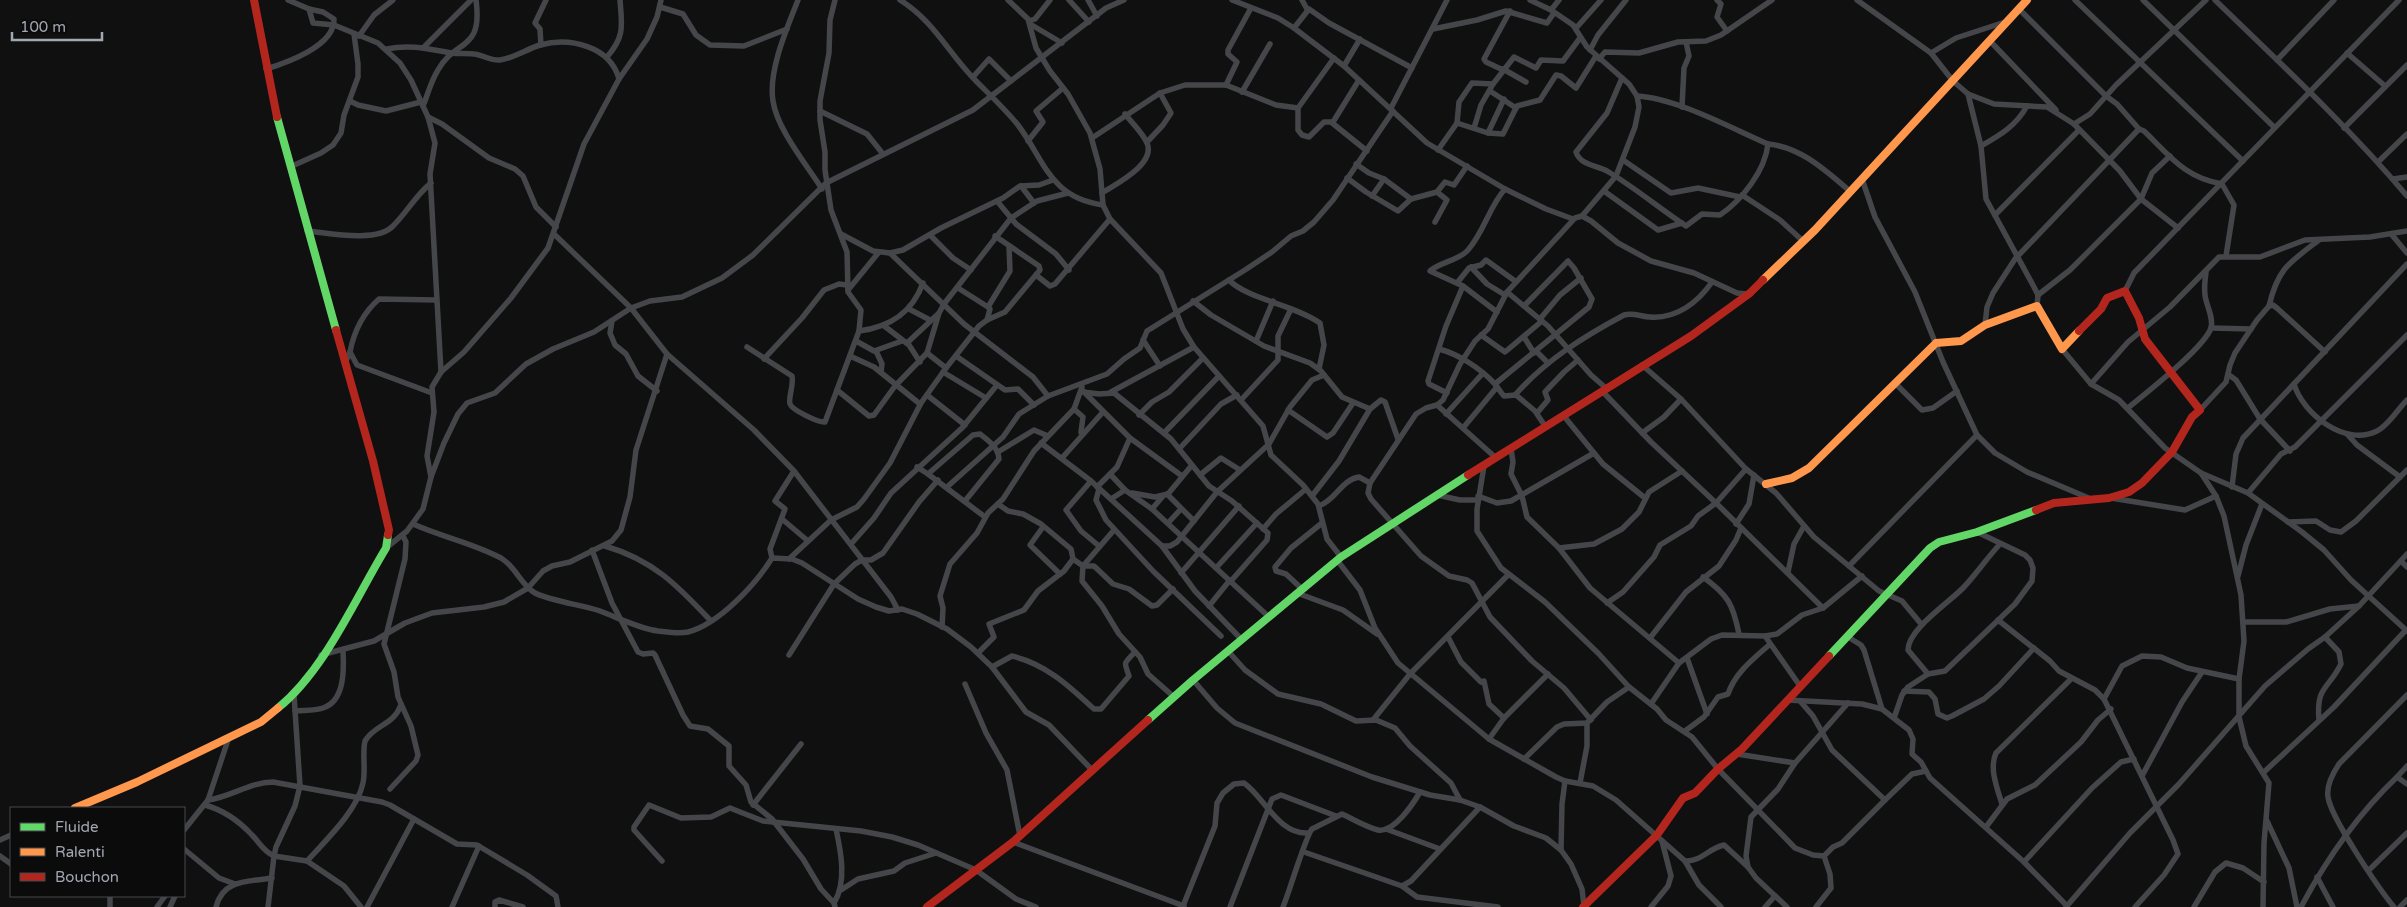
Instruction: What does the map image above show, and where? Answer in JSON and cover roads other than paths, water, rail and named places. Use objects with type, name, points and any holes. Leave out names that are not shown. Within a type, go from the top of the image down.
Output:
[{"type":"street","points":[[76,807],[138,782],[261,722],[279,710],[294,695],[321,655],[386,548],[389,530],[373,461],[290,167],[266,69],[254,0]]},
{"type":"street","points":[[266,69],[289,62],[315,47],[334,25],[334,19],[323,12],[309,10],[288,0]]},
{"type":"street","points":[[290,167],[321,154],[338,140],[358,77],[357,35],[374,15],[393,0]]},
{"type":"street","points":[[423,48],[471,0]]},
{"type":"street","points":[[422,104],[438,70],[453,53],[463,47],[473,34],[478,16],[476,0]]},
{"type":"street","points":[[541,45],[540,29],[535,23],[546,0]]},
{"type":"street","points":[[607,57],[621,38],[620,0]]},
{"type":"street","points":[[798,0],[786,29],[772,88],[772,100],[776,112],[791,140],[822,188]]},
{"type":"street","points":[[747,347],[792,376],[793,388],[789,403],[792,407],[822,423],[829,416],[856,341],[861,310],[847,287],[847,252],[834,221],[826,183],[820,101],[830,53],[831,10],[835,0]]},
{"type":"street","points":[[900,0],[917,11],[973,77],[993,96],[1018,126],[1038,160],[1053,180],[1081,201],[1103,206]]},
{"type":"street","points":[[1008,0],[1030,23],[1062,43]]},
{"type":"street","points":[[1030,23],[1050,0]]},
{"type":"street","points":[[1070,0],[1089,22]]},
{"type":"street","points":[[1088,0],[1097,16]]},
{"type":"street","points":[[386,548],[403,536],[422,509],[431,477],[453,424],[467,403],[495,393],[506,385],[526,364],[553,349],[594,332],[631,308],[650,301],[682,297],[722,278],[753,255],[826,183],[974,110],[1109,6],[1124,0]]},
{"type":"street","points":[[1232,0],[1278,18],[1294,28],[1344,66],[1392,109],[1416,135],[1438,150],[1505,189],[1546,209],[1573,219]]},
{"type":"street","points":[[1302,0],[1307,9],[1309,8],[1329,23],[1412,68]]},
{"type":"street","points":[[947,487],[1008,432],[1018,415],[1048,396],[1082,388],[1107,374],[1125,357],[1139,350],[1146,332],[1272,252],[1291,236],[1303,232],[1310,226],[1333,200],[1356,164],[1367,151],[1392,109],[1447,0]]},
{"type":"street","points":[[1530,0],[1577,27],[1601,0]]},
{"type":"street","points":[[1433,29],[1510,11],[1546,22],[1559,0]]},
{"type":"street","points":[[1590,50],[1598,35],[1626,0]]},
{"type":"street","points":[[1717,0],[1721,4],[1717,18],[1727,31]]},
{"type":"street","points":[[1457,123],[1488,133],[1503,134],[1516,108],[1540,100],[1556,76],[1561,76],[1576,88],[1597,58],[1605,52],[1639,53],[1655,47],[1706,41],[1727,31],[1770,0]]},
{"type":"street","points":[[1857,0],[1931,52],[1953,81],[1968,94],[1994,104],[2047,107],[2074,124],[2110,161],[2141,199],[2178,228]]},
{"type":"street","points":[[927,907],[1013,842],[1193,680],[1339,559],[1392,522],[1691,336],[1750,293],[1804,242],[2027,0]]},
{"type":"street","points":[[2075,0],[2243,161]]},
{"type":"street","points":[[2143,0],[2274,128]]},
{"type":"street","points":[[2074,124],[2090,114],[2106,96],[2206,0]]},
{"type":"street","points":[[2214,0],[2309,91],[2378,162],[2407,196]]},
{"type":"street","points":[[2277,60],[2334,0]]},
{"type":"street","points":[[2062,349],[2101,309],[2107,298],[2125,291],[2134,273],[2399,0]]},
{"type":"street","points":[[431,477],[427,456],[434,412],[432,387],[441,372],[464,352],[520,287],[548,248],[554,235],[562,202],[573,178],[584,144],[619,79],[647,39],[660,3],[683,14],[696,35],[710,45],[744,46],[786,29]]},
{"type":"street","points":[[1226,85],[1237,62],[1228,54],[1228,50],[1251,8]]},
{"type":"street","points":[[1294,28],[1307,9]]},
{"type":"street","points":[[2019,9],[2106,96],[2117,104],[2139,129],[2144,131],[2191,175],[2201,180],[2222,184],[2234,205],[2226,256]]},
{"type":"street","points":[[309,10],[314,23],[334,25],[378,43],[387,49],[411,80],[428,117],[435,143],[431,182],[441,372]]},
{"type":"street","points":[[1510,11],[1484,59],[1486,62],[1526,82]]},
{"type":"street","points":[[1931,52],[1956,38],[2007,21]]},
{"type":"street","points":[[1030,23],[1034,45],[1050,71],[1074,103],[1092,138],[1100,169],[1103,206],[1110,219],[1161,273],[1176,312],[1194,347],[1264,427],[1267,446],[1271,454],[1306,489],[1319,506],[1327,539],[1360,590],[1390,654],[1410,674],[1489,739],[1565,781],[1593,786],[1616,800],[1685,861],[1699,885],[1721,907]]},
{"type":"street","points":[[1573,25],[1580,38],[1597,58],[1635,90],[1637,96],[1639,107],[1635,127],[1616,176],[1582,216],[1573,219],[1515,281],[1506,293],[1488,329],[1481,335],[1463,359],[1447,393],[1437,405],[1419,411],[1398,439],[1370,483],[1368,493],[1370,499],[1421,556],[1449,576],[1472,583],[1490,617],[1532,661],[1573,698],[1589,722]]},
{"type":"street","points":[[1474,128],[1481,105],[1503,69],[1514,57],[1536,68],[1541,60],[1563,62],[1580,38]]},
{"type":"street","points":[[1344,66],[1360,39]]},
{"type":"street","points":[[1990,41],[2057,112]]},
{"type":"street","points":[[387,49],[404,45],[453,53],[477,54],[500,60],[541,45],[556,42],[571,43],[591,48],[607,57],[616,69],[619,79]]},
{"type":"street","points":[[1682,107],[1684,68],[1689,56],[1686,42]]},
{"type":"street","points":[[1242,92],[1270,44]]},
{"type":"street","points":[[2347,52],[2385,86]]},
{"type":"street","points":[[1334,58],[1298,108],[1298,130],[1306,137],[1314,134],[1324,122],[1333,122],[1367,151]]},
{"type":"street","points":[[973,77],[989,59],[1011,82]]},
{"type":"street","points":[[2344,128],[2407,65]]},
{"type":"street","points":[[1622,78],[1607,113],[1576,152],[1582,162],[1594,164],[1616,176],[1682,224]]},
{"type":"street","points":[[1333,122],[1359,80]]},
{"type":"street","points":[[1438,150],[1457,123],[1459,102],[1472,83],[1493,84]]},
{"type":"street","points":[[1092,138],[1125,114],[1160,93],[1184,85],[1226,85],[1276,105],[1298,108]]},
{"type":"street","points":[[1028,141],[1042,122],[1036,111],[1063,88]]},
{"type":"street","points":[[1490,91],[1516,108]]},
{"type":"street","points":[[1147,142],[1171,113],[1160,93]]},
{"type":"street","points":[[1968,94],[1981,146],[1985,196],[2038,295],[2038,306],[2062,349],[2091,384],[2119,400],[2154,438],[2201,473],[2248,493],[2288,522],[2324,550],[2367,595],[2407,630],[2320,720],[2264,772]]},
{"type":"street","points":[[1637,96],[1654,98],[1682,107],[1768,144],[1782,145],[1807,157],[1851,192]]},
{"type":"street","points":[[1488,133],[1504,99]]},
{"type":"street","points":[[350,101],[358,105],[386,111],[422,104]]},
{"type":"street","points":[[1981,146],[2010,129],[2027,106]]},
{"type":"street","points":[[820,111],[867,134],[883,154]]},
{"type":"street","points":[[1102,193],[1142,165],[1147,155],[1147,142],[1125,114]]},
{"type":"street","points":[[428,117],[442,124],[489,158],[515,169],[523,176],[536,207],[556,227]]},
{"type":"street","points":[[1985,325],[1987,307],[1993,293],[2000,279],[2018,256],[2048,221],[2110,161],[2139,129]]},
{"type":"street","points":[[1995,215],[2079,130]]},
{"type":"street","points":[[2378,162],[2407,134]]},
{"type":"street","points":[[1604,191],[1658,230],[1682,224],[1690,225],[1697,217],[1704,214],[1720,215],[1741,196],[1761,166],[1768,144]]},
{"type":"street","points":[[2038,295],[2070,270],[2141,199],[2152,173],[2170,156]]},
{"type":"street","points":[[1622,160],[1671,193],[1698,188],[1741,196],[1780,220],[1804,242]]},
{"type":"street","points":[[1356,164],[1369,173],[1384,179],[1411,199]]},
{"type":"street","points":[[1347,178],[1372,196],[1398,211],[1411,199],[1437,192],[1445,182],[1455,184],[1467,166]]},
{"type":"street","points":[[2393,179],[2407,177]]},
{"type":"street","points":[[1372,196],[1384,179]]},
{"type":"street","points":[[1862,179],[1875,217],[1915,292],[1977,435],[1994,453],[2027,472],[2091,499]]},
{"type":"street","points":[[841,234],[871,250],[890,253],[903,250],[998,201],[1021,186],[1039,185],[1053,180]]},
{"type":"street","points":[[307,231],[343,235],[381,233],[393,227],[419,193],[431,182]]},
{"type":"street","points":[[1021,186],[1034,202]]},
{"type":"street","points":[[1497,312],[1460,285],[1430,271],[1464,253],[1469,248],[1484,226],[1497,198],[1505,189]]},
{"type":"street","points":[[1434,222],[1447,200],[1437,192]]},
{"type":"street","points":[[837,390],[872,416],[895,386],[927,353],[944,304],[1011,218],[1034,202],[1068,193]]},
{"type":"street","points":[[998,201],[1011,218],[1029,235],[1059,257],[1069,270]]},
{"type":"street","points":[[1582,216],[1618,242],[1658,264],[1694,273],[1737,293],[1750,293]]},
{"type":"street","points":[[1036,275],[1052,286],[1069,270],[1110,219]]},
{"type":"street","points":[[2091,384],[2128,342],[2170,307],[2219,257],[2226,256],[2240,259],[2260,256],[2305,240],[2392,235],[2407,231]]},
{"type":"street","points":[[554,235],[631,308],[667,354],[754,430],[794,471],[851,544],[898,610]]},
{"type":"street","points":[[930,235],[953,258],[970,270]]},
{"type":"street","points":[[2392,235],[2407,252]]},
{"type":"street","points":[[789,559],[831,520],[857,507],[864,499],[890,462],[920,404],[974,332],[987,320],[1005,312],[1041,268],[996,236]]},
{"type":"street","points":[[2109,498],[2129,492],[2142,483],[2172,452],[2192,417],[2226,382],[2235,353],[2269,306],[2273,288],[2281,271],[2319,240]]},
{"type":"street","points":[[987,320],[990,309],[988,307],[1010,271],[1009,246]]},
{"type":"street","points":[[847,287],[879,252]]},
{"type":"street","points":[[890,253],[958,319],[1033,377],[1048,396]]},
{"type":"street","points":[[1447,393],[1428,382],[1460,285],[1471,267],[1481,265],[1486,260],[1515,281]]},
{"type":"street","points":[[1463,428],[1496,385],[1591,305],[1591,296],[1570,261],[1566,261],[1524,306]]},
{"type":"street","points":[[2232,487],[2236,454],[2243,438],[2407,264]]},
{"type":"street","points":[[1471,267],[1487,284],[1506,293],[1541,320],[1642,433],[1824,608]]},
{"type":"street","points":[[2128,408],[2170,373],[2205,338],[2211,328],[2212,322],[2205,294],[2206,272]]},
{"type":"street","points":[[1481,335],[1505,352],[1541,320],[1560,294],[1581,278]]},
{"type":"street","points":[[1162,546],[1172,546],[1216,492],[1267,446],[1288,410],[1312,380],[1321,372],[1324,352],[1321,325],[1303,313],[1239,289],[1229,280]]},
{"type":"street","points":[[1438,349],[1463,359],[1483,373],[1506,397],[1515,395],[1567,347],[1624,315],[1631,313],[1658,318],[1684,310],[1700,297],[1712,282]]},
{"type":"street","points":[[764,359],[802,318],[824,290],[839,284],[847,287]]},
{"type":"street","points":[[859,331],[883,325],[896,319],[909,309],[923,284]]},
{"type":"street","points":[[958,288],[988,307]]},
{"type":"street","points":[[2125,291],[2138,318],[2141,331],[2170,373],[2200,410]]},
{"type":"street","points":[[345,363],[350,352],[354,332],[379,299],[436,300]]},
{"type":"street","points":[[1193,301],[1256,341],[1278,351],[1301,358],[1321,372],[1338,394],[1353,403],[1370,409]]},
{"type":"street","points":[[1256,341],[1273,301]]},
{"type":"street","points":[[1766,484],[1792,478],[1809,468],[1936,344],[1961,341],[1985,325],[2038,306]]},
{"type":"street","points":[[2269,306],[2278,309],[2324,352]]},
{"type":"street","points":[[909,309],[930,320]]},
{"type":"street","points":[[1180,448],[1220,404],[1239,398],[1275,364],[1280,356],[1278,336],[1291,309]]},
{"type":"street","points":[[856,341],[872,351],[905,342],[939,314]]},
{"type":"street","points":[[612,321],[610,333],[615,344],[626,354],[638,376],[657,390]]},
{"type":"street","points":[[883,325],[905,342],[920,362]]},
{"type":"street","points":[[2211,328],[2251,329]]},
{"type":"street","points":[[2248,493],[2281,454],[2290,451],[2407,336]]},
{"type":"street","points":[[1524,337],[1535,352],[1548,363]]},
{"type":"street","points":[[1143,340],[1160,366]]},
{"type":"street","points":[[1082,388],[1099,394],[1111,392],[1124,383],[1194,347]]},
{"type":"street","points":[[876,351],[882,364],[881,372]]},
{"type":"street","points":[[350,352],[357,365],[432,393]]},
{"type":"street","points":[[927,353],[945,370],[986,398]]},
{"type":"street","points":[[321,655],[343,651],[384,637],[414,619],[446,610],[484,607],[504,602],[528,588],[543,572],[552,566],[570,562],[612,541],[621,530],[630,497],[636,450],[657,390],[667,354]]},
{"type":"street","points":[[850,356],[881,372],[895,386],[920,404]]},
{"type":"street","points":[[956,356],[1005,390],[1018,389],[1034,405]]},
{"type":"street","points":[[1139,414],[1152,402],[1169,392],[1203,358]]},
{"type":"street","points":[[1537,413],[1548,400],[1545,392],[1578,360]]},
{"type":"street","points":[[1642,365],[1681,399],[1746,468],[1766,484],[1804,526],[1879,591],[1902,601],[1922,626]]},
{"type":"street","points":[[1446,414],[1483,373]]},
{"type":"street","points":[[2229,375],[2236,380],[2260,419],[2290,451]]},
{"type":"street","points":[[1164,433],[1219,376]]},
{"type":"street","points":[[851,544],[874,518],[891,493],[965,425],[997,384]]},
{"type":"street","points":[[1895,384],[1922,410],[1932,408],[1957,391]]},
{"type":"street","points":[[2294,384],[2304,404],[2322,421],[2347,434],[2357,445],[2400,477]]},
{"type":"street","points":[[942,627],[943,608],[940,596],[948,568],[977,533],[985,517],[998,504],[1041,443],[1074,409],[1082,388]]},
{"type":"street","points":[[1082,388],[1130,438],[1182,476]]},
{"type":"street","points":[[1111,392],[1164,433],[1180,448],[1216,492],[1239,506],[1268,533],[1267,540],[1209,606]]},
{"type":"street","points":[[927,395],[965,425]]},
{"type":"street","points":[[1515,395],[1537,413],[1545,426]]},
{"type":"street","points":[[1642,433],[1664,417],[1681,399]]},
{"type":"street","points":[[2347,434],[2367,435],[2379,430],[2407,400]]},
{"type":"street","points":[[1312,496],[1335,468],[1370,409],[1379,402],[1384,402],[1398,439]]},
{"type":"street","points":[[1288,410],[1327,437],[1333,433],[1353,403]]},
{"type":"street","points":[[1437,405],[1496,458]]},
{"type":"street","points":[[1074,409],[1083,417],[1081,434]]},
{"type":"street","points":[[1062,458],[1081,434],[1103,412]]},
{"type":"street","points":[[1563,415],[1610,471],[1645,498]]},
{"type":"street","points":[[998,452],[1034,430],[1048,436]]},
{"type":"street","points":[[928,474],[977,433],[980,434],[998,452],[998,461],[965,501]]},
{"type":"street","points":[[1849,566],[1977,435]]},
{"type":"street","points":[[1130,438],[1119,463],[1098,488],[1096,498],[1103,517],[1221,636]]},
{"type":"street","points":[[1041,443],[1091,481],[1162,546],[1209,606],[1242,640]]},
{"type":"street","points":[[1511,449],[1513,462],[1510,474],[1522,496],[1528,517],[1559,548],[1581,578],[1607,603],[1679,663]]},
{"type":"street","points":[[1437,495],[1460,500],[1478,498],[1500,503],[1522,496],[1594,453]]},
{"type":"street","points":[[1200,474],[1221,458],[1240,470]]},
{"type":"street","points":[[1152,509],[1192,465]]},
{"type":"street","points":[[1484,466],[1478,498],[1477,533],[1508,575],[1545,602],[1598,653],[1629,687],[1651,704],[1666,720],[1685,731],[1718,769],[1795,848],[1813,855],[1824,856]]},
{"type":"street","points":[[918,468],[938,480],[985,517]]},
{"type":"street","points":[[1607,603],[1623,592],[1654,557],[1660,545],[1691,526],[1698,516],[1716,503],[1746,468]]},
{"type":"street","points":[[2288,522],[2316,521],[2330,530],[2341,532],[2356,521],[2407,470]]},
{"type":"street","points":[[413,524],[502,559],[511,566],[528,588],[539,595],[583,606],[656,631],[688,632],[710,620],[737,601],[752,586],[772,558],[770,549],[786,509],[775,501],[794,471]]},
{"type":"street","points":[[1559,548],[1594,544],[1622,529],[1639,512],[1645,498],[1656,487],[1682,471]]},
{"type":"street","points":[[2201,473],[2216,496],[2224,516],[2237,578],[2244,641],[2239,679],[2239,717],[2246,746],[2269,782],[2266,819],[2264,907]]},
{"type":"street","points":[[1110,474],[1168,523],[1269,617]]},
{"type":"street","points":[[1650,638],[1686,592],[1722,563],[1736,540],[1739,526],[1749,504],[1754,475]]},
{"type":"street","points":[[1319,506],[1333,498],[1350,479],[1358,477],[1370,483]]},
{"type":"street","points":[[789,655],[834,584],[862,560],[871,560],[883,553],[919,502],[938,480]]},
{"type":"street","points":[[1091,481],[1066,510],[1081,530],[1099,546]]},
{"type":"street","points":[[1263,529],[1276,514],[1306,489]]},
{"type":"street","points":[[1111,500],[1128,491],[1152,497],[1165,495],[1194,521]]},
{"type":"street","points":[[1583,906],[1660,838],[1680,801],[1695,793],[1718,769],[1738,754],[1886,594],[1938,542],[1977,532],[2054,503],[2109,498],[2185,510],[2216,496]]},
{"type":"street","points":[[998,504],[1008,511],[1022,514],[1043,527],[1071,549],[1073,559],[1083,566],[1094,566],[1113,584],[1131,590],[1153,606],[1157,605],[1173,589]]},
{"type":"street","points":[[2237,578],[2246,545],[2262,504]]},
{"type":"street","points":[[1181,572],[1239,506]]},
{"type":"street","points":[[1168,523],[1181,509]]},
{"type":"street","points":[[782,519],[808,541]]},
{"type":"street","points":[[1322,523],[1291,548],[1275,567],[1276,571],[1286,574],[1300,591],[1343,610],[1380,636]]},
{"type":"street","points":[[1216,568],[1257,524]]},
{"type":"street","points":[[1788,572],[1794,544],[1804,526]]},
{"type":"street","points":[[1043,527],[1030,545],[1060,574]]},
{"type":"street","points":[[1114,530],[1083,566],[1082,581],[1102,606],[1113,627],[1135,652],[1148,674],[1174,697]]},
{"type":"street","points":[[1894,718],[1904,690],[1928,674],[1945,671],[2015,604],[2032,581],[2032,568],[2030,560],[2026,555],[1977,532]]},
{"type":"street","points":[[390,789],[416,762],[418,755],[411,726],[398,697],[394,672],[384,644],[384,637],[405,559],[406,547],[403,536]]},
{"type":"street","points":[[1928,674],[1908,650],[1910,640],[1922,626],[1964,587],[2000,544]]},
{"type":"street","points":[[605,546],[630,554],[657,569],[674,582],[710,620]]},
{"type":"street","points":[[592,550],[599,572],[638,652],[643,654],[653,653],[655,655],[690,726],[708,730],[729,746],[729,766],[746,785],[749,800],[773,822],[803,859],[825,895],[834,905],[841,890],[842,855],[836,829]]},
{"type":"street","points":[[1787,700],[1848,703],[1882,709],[1909,730],[1913,739],[1912,754],[1921,762],[1926,771],[2024,862],[2066,907],[2130,832],[2157,806],[2265,686],[2325,637],[2358,606],[2407,554]]},
{"type":"street","points":[[772,558],[789,559],[818,571],[834,584],[876,607],[889,611],[898,610],[917,614],[942,627],[978,653],[992,667],[1026,712],[1049,725],[1093,771]]},
{"type":"street","points":[[978,653],[994,637],[989,624],[1024,610],[1038,591],[1060,574],[1073,559]]},
{"type":"street","points":[[2401,560],[2407,567]]},
{"type":"street","points":[[1373,720],[1410,674],[1508,575]]},
{"type":"street","points":[[1651,704],[1679,663],[1718,636],[1739,634],[1765,636],[1777,634],[1802,616],[1824,608],[1862,576]]},
{"type":"street","points":[[1703,577],[1728,599],[1733,609],[1739,634]]},
{"type":"street","points":[[2243,622],[2286,622],[2330,609],[2358,606]]},
{"type":"street","points":[[1998,620],[2072,679],[2095,690],[2104,698],[2174,840],[2178,854],[2164,875],[2135,907]]},
{"type":"street","points":[[1765,636],[1769,645],[1800,686]]},
{"type":"street","points":[[1448,637],[1461,662],[1482,682],[1489,704],[1504,718]]},
{"type":"street","points":[[1848,637],[1861,645],[1864,650],[1882,709]]},
{"type":"street","points":[[2320,720],[2318,703],[2320,692],[2340,664],[2338,652],[2325,637]]},
{"type":"street","points":[[1685,731],[1707,714],[1718,697],[1728,694],[1731,686],[1744,668],[1769,645]]},
{"type":"street","points":[[1904,690],[1929,692],[1935,699],[1938,714],[1947,718],[1984,699],[1999,686],[2034,648]]},
{"type":"street","points":[[295,711],[323,708],[334,700],[343,677],[343,651]]},
{"type":"street","points":[[1228,651],[1245,670],[1278,694],[1321,704],[1356,721],[1380,721],[1399,731],[1410,746],[1451,783],[1460,800]]},
{"type":"street","points":[[992,667],[1012,656],[1036,665],[1055,673],[1094,709],[1098,710],[1101,709],[1129,676],[1124,668],[1124,664],[1135,652]]},
{"type":"street","points":[[2104,698],[2122,666],[2142,656],[2161,657],[2202,672],[2239,679]]},
{"type":"street","points":[[1687,658],[1707,714]]},
{"type":"street","points":[[2142,776],[2182,702],[2202,672]]},
{"type":"street","points":[[1489,739],[1504,718],[1548,674]]},
{"type":"street","points":[[2002,804],[1993,768],[1993,760],[1996,753],[2072,679]]},
{"type":"street","points":[[1193,680],[1217,708],[1235,723],[1340,765],[1420,792],[1460,800],[1480,807],[1514,826],[1546,838],[1561,850],[1571,864],[1582,889],[1583,906]]},
{"type":"street","points":[[965,684],[986,733],[1007,770],[1020,836]]},
{"type":"street","points":[[1580,783],[1587,746],[1589,722],[1607,702],[1629,687]]},
{"type":"street","points":[[268,907],[276,847],[294,806],[300,786],[294,695]]},
{"type":"street","points":[[2394,907],[2336,818],[2328,796],[2332,776],[2339,764],[2407,695]]},
{"type":"street","points":[[1800,700],[1813,716],[1832,750],[1885,800]]},
{"type":"street","points":[[1748,867],[1750,822],[1757,810],[1778,789],[1795,763],[1848,703]]},
{"type":"street","points":[[307,861],[351,811],[358,798],[365,771],[365,740],[374,730],[397,715],[401,706]]},
{"type":"street","points":[[1986,827],[2007,799],[2035,785],[2081,742],[2098,720],[2111,709]]},
{"type":"street","points":[[1524,758],[1557,727],[1589,722]]},
{"type":"street","points":[[185,829],[206,803],[229,737]]},
{"type":"street","points":[[753,805],[801,744]]},
{"type":"street","points":[[1738,754],[1795,763]]},
{"type":"street","points":[[2024,862],[2092,788],[2121,762],[2134,759]]},
{"type":"street","points":[[2301,907],[2317,877],[2363,811],[2407,766]]},
{"type":"street","points":[[1824,856],[1833,847],[1842,843],[1912,774],[1926,771]]},
{"type":"street","points":[[2397,777],[2407,784]]},
{"type":"street","points":[[1561,850],[1562,804],[1565,781]]},
{"type":"street","points":[[206,803],[266,782],[300,786],[390,805],[457,844],[478,846],[527,874],[556,896],[558,907]]},
{"type":"street","points":[[1013,842],[1185,906],[1215,826],[1217,803],[1223,793],[1234,784],[1244,783],[1252,788],[1268,809],[1292,829],[1308,832],[1342,814],[1376,829],[1386,829],[1440,849]]},
{"type":"street","points":[[1386,829],[1409,810],[1420,792]]},
{"type":"street","points":[[1230,907],[1272,798],[1281,794],[1336,816]]},
{"type":"street","points":[[206,803],[233,819],[253,836],[263,850],[274,856],[307,861],[344,886],[361,907]]},
{"type":"street","points":[[662,861],[634,830],[634,827],[649,805],[681,818],[711,817],[730,808],[759,820],[892,837],[976,870],[1016,899],[1036,907]]},
{"type":"street","points":[[1402,886],[1411,881],[1480,807]]},
{"type":"street","points":[[367,907],[414,819]]},
{"type":"street","points":[[2266,819],[2289,868],[2297,907]]},
{"type":"street","points":[[1283,907],[1304,852],[1308,832]]},
{"type":"street","points":[[2369,870],[2404,840],[2407,833]]},
{"type":"street","points":[[1651,907],[1668,886],[1671,876],[1660,838]]},
{"type":"street","points":[[452,907],[478,846]]},
{"type":"street","points":[[1685,861],[1696,860],[1711,849],[1724,846],[1748,867],[1787,907]]},
{"type":"street","points":[[185,850],[219,878],[235,884]]},
{"type":"street","points":[[1304,852],[1402,886],[1417,896],[1498,907]]},
{"type":"street","points":[[841,890],[862,877],[894,871],[905,863],[936,853]]},
{"type":"street","points":[[1816,907],[1831,888],[1830,874],[1824,856]]},
{"type":"street","points":[[2194,907],[2215,872],[2226,863],[2244,868],[2264,882]]},
{"type":"street","points":[[2317,877],[2334,907]]},
{"type":"street","points":[[216,907],[221,892],[235,884],[272,878]]},
{"type":"street","points":[[1765,907],[1775,896]]},
{"type":"street","points":[[157,907],[165,897]]},
{"type":"street","points":[[495,907],[497,900],[523,907]]},
{"type":"street","points":[[1710,906],[1713,900]]},
{"type":"street","points":[[2400,907],[2407,900]]},
{"type":"street","points":[[1454,907],[1463,902]]}]
